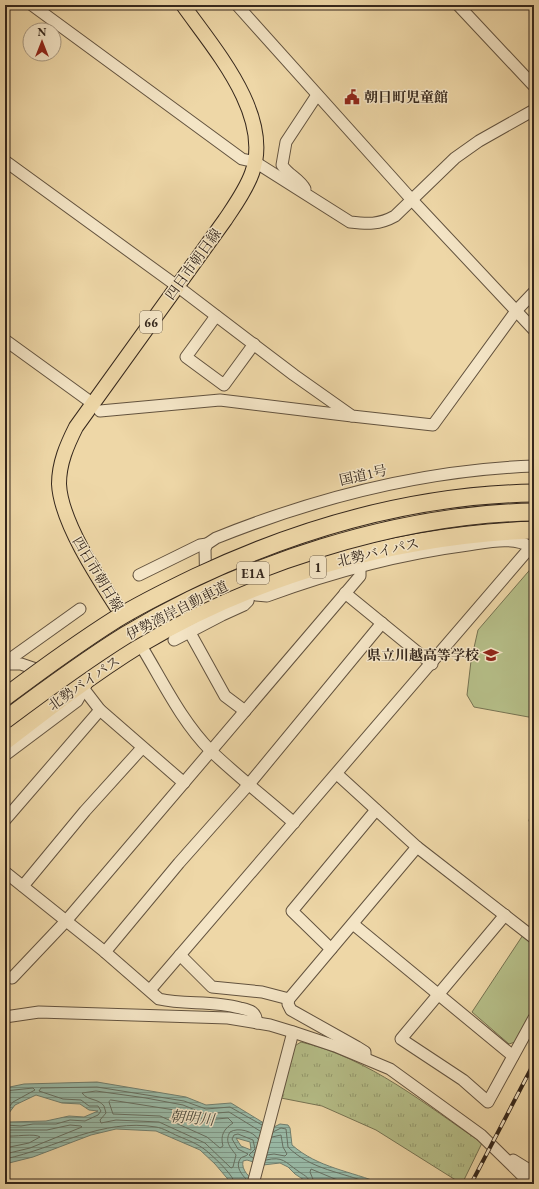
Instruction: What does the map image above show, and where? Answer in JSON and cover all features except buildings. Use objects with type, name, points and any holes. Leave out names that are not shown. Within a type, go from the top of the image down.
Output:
[{"type":"highway","name":"伊勢湾岸自動車道","points":[[5,697],[117,618],[165,592],[265,548],[368,515],[420,504],[475,497],[534,493]]},
{"type":"highway","name":"伊勢湾岸自動車道","points":[[5,720],[81,664],[127,634],[201,595],[272,565],[374,534],[426,523],[480,516],[534,512]]},
{"type":"highway","name":"北勢バイパス","points":[[5,741],[140,644],[207,609],[247,598],[283,578],[376,552],[426,541],[507,531],[534,530]]},
{"type":"main road","name":"四日市朝日線","points":[[140,644],[75,535],[60,494],[60,473],[64,452],[76,427],[96,407],[177,286],[225,220],[246,188],[255,162],[256,136],[252,118],[245,100],[226,68],[183,5]]},
{"type":"street","points":[[32,5],[242,159],[255,162],[350,222],[369,224],[384,222],[394,216],[455,158],[479,141],[534,110]]},
{"type":"street","points":[[237,5],[412,200],[534,330]]},
{"type":"street","points":[[458,5],[534,86]]},
{"type":"street","points":[[308,195],[302,183],[286,171],[282,165],[286,142],[317,95]]},
{"type":"street","points":[[5,161],[352,416]]},
{"type":"street","points":[[5,340],[96,407],[220,400],[433,425],[516,310],[534,292]]},
{"type":"street","points":[[216,316],[186,357],[224,385],[254,344]]},
{"type":"street","name":"国道1号","points":[[139,575],[200,545],[207,544],[216,538],[313,502],[362,490],[460,472],[534,466]]},
{"type":"street","points":[[150,990],[281,836],[432,664],[532,545],[516,541],[482,543],[434,550],[360,566],[267,596],[247,598]]},
{"type":"street","points":[[207,544],[205,555],[207,609]]},
{"type":"street","points":[[5,976],[12,978],[66,921],[360,576],[360,566]]},
{"type":"street","points":[[345,593],[432,664]]},
{"type":"street","points":[[174,640],[247,598],[256,595],[267,596]]},
{"type":"street","points":[[7,664],[10,659],[80,609]]},
{"type":"street","points":[[105,952],[179,863],[250,783],[382,623]]},
{"type":"street","points":[[189,632],[225,696],[245,711]]},
{"type":"street","points":[[140,644],[178,708],[194,731],[211,751],[250,783],[294,823]]},
{"type":"street","points":[[7,664],[21,664],[85,683],[100,710],[184,783]]},
{"type":"street","points":[[5,755],[77,701],[85,683]]},
{"type":"street","points":[[5,820],[100,710]]},
{"type":"street","points":[[23,886],[85,811],[142,748]]},
{"type":"street","points":[[337,774],[417,847],[534,938]]},
{"type":"street","points":[[331,949],[292,911],[376,810]]},
{"type":"street","points":[[365,1058],[364,1052],[357,1047],[291,1010],[288,1004],[289,999],[417,847]]},
{"type":"street","points":[[5,872],[105,952],[159,999],[168,1001],[213,1002],[251,1011],[256,1017],[257,1023]]},
{"type":"street","points":[[505,915],[401,1039],[453,1073],[488,1102],[534,1018]]},
{"type":"street","points":[[353,924],[513,1056]]},
{"type":"street","points":[[180,955],[212,987],[262,992],[289,999]]},
{"type":"street","points":[[5,1017],[39,1012],[228,1018],[257,1023],[293,1032],[365,1058],[390,1069],[481,1135],[531,1184]]},
{"type":"street","points":[[253,1184],[293,1032]]},
{"type":"street","points":[[506,1159],[516,1161],[534,1173]]},
{"type":"green space","points":[[534,565],[534,718],[474,707],[467,695],[471,661],[478,630]]},
{"type":"green space","points":[[534,794],[534,828],[529,821]]},
{"type":"green space","points":[[523,935],[534,943],[534,1007],[515,1042],[509,1044],[472,1012]]},
{"type":"green space","points":[[301,1042],[326,1049],[373,1071],[396,1084],[482,1143],[462,1184],[376,1130],[322,1106],[281,1098],[293,1047]]},
{"type":"water","name":"朝明川","points":[[97,1082],[186,1097],[206,1105],[231,1103],[272,1128],[280,1124],[288,1125],[290,1128],[292,1145],[313,1159],[382,1184],[310,1184],[295,1174],[288,1167],[280,1163],[263,1165],[247,1160],[243,1161],[243,1168],[257,1184],[232,1184],[215,1164],[200,1150],[156,1131],[116,1129],[91,1135],[33,1157],[5,1164],[5,1088],[24,1084]],"holes":[[[36,1095],[62,1103],[80,1104],[89,1110],[98,1111],[84,1117],[69,1116],[46,1121],[7,1122],[6,1117],[15,1105]],[[236,1138],[250,1142],[251,1150],[241,1146]]]},
{"type":"railway","points":[[471,1184],[534,1063]]},
{"type":"place","name":"朝日町児童館","points":[[352,97]]},
{"type":"place","name":"県立川越高等学校","points":[[491,655]]}]
